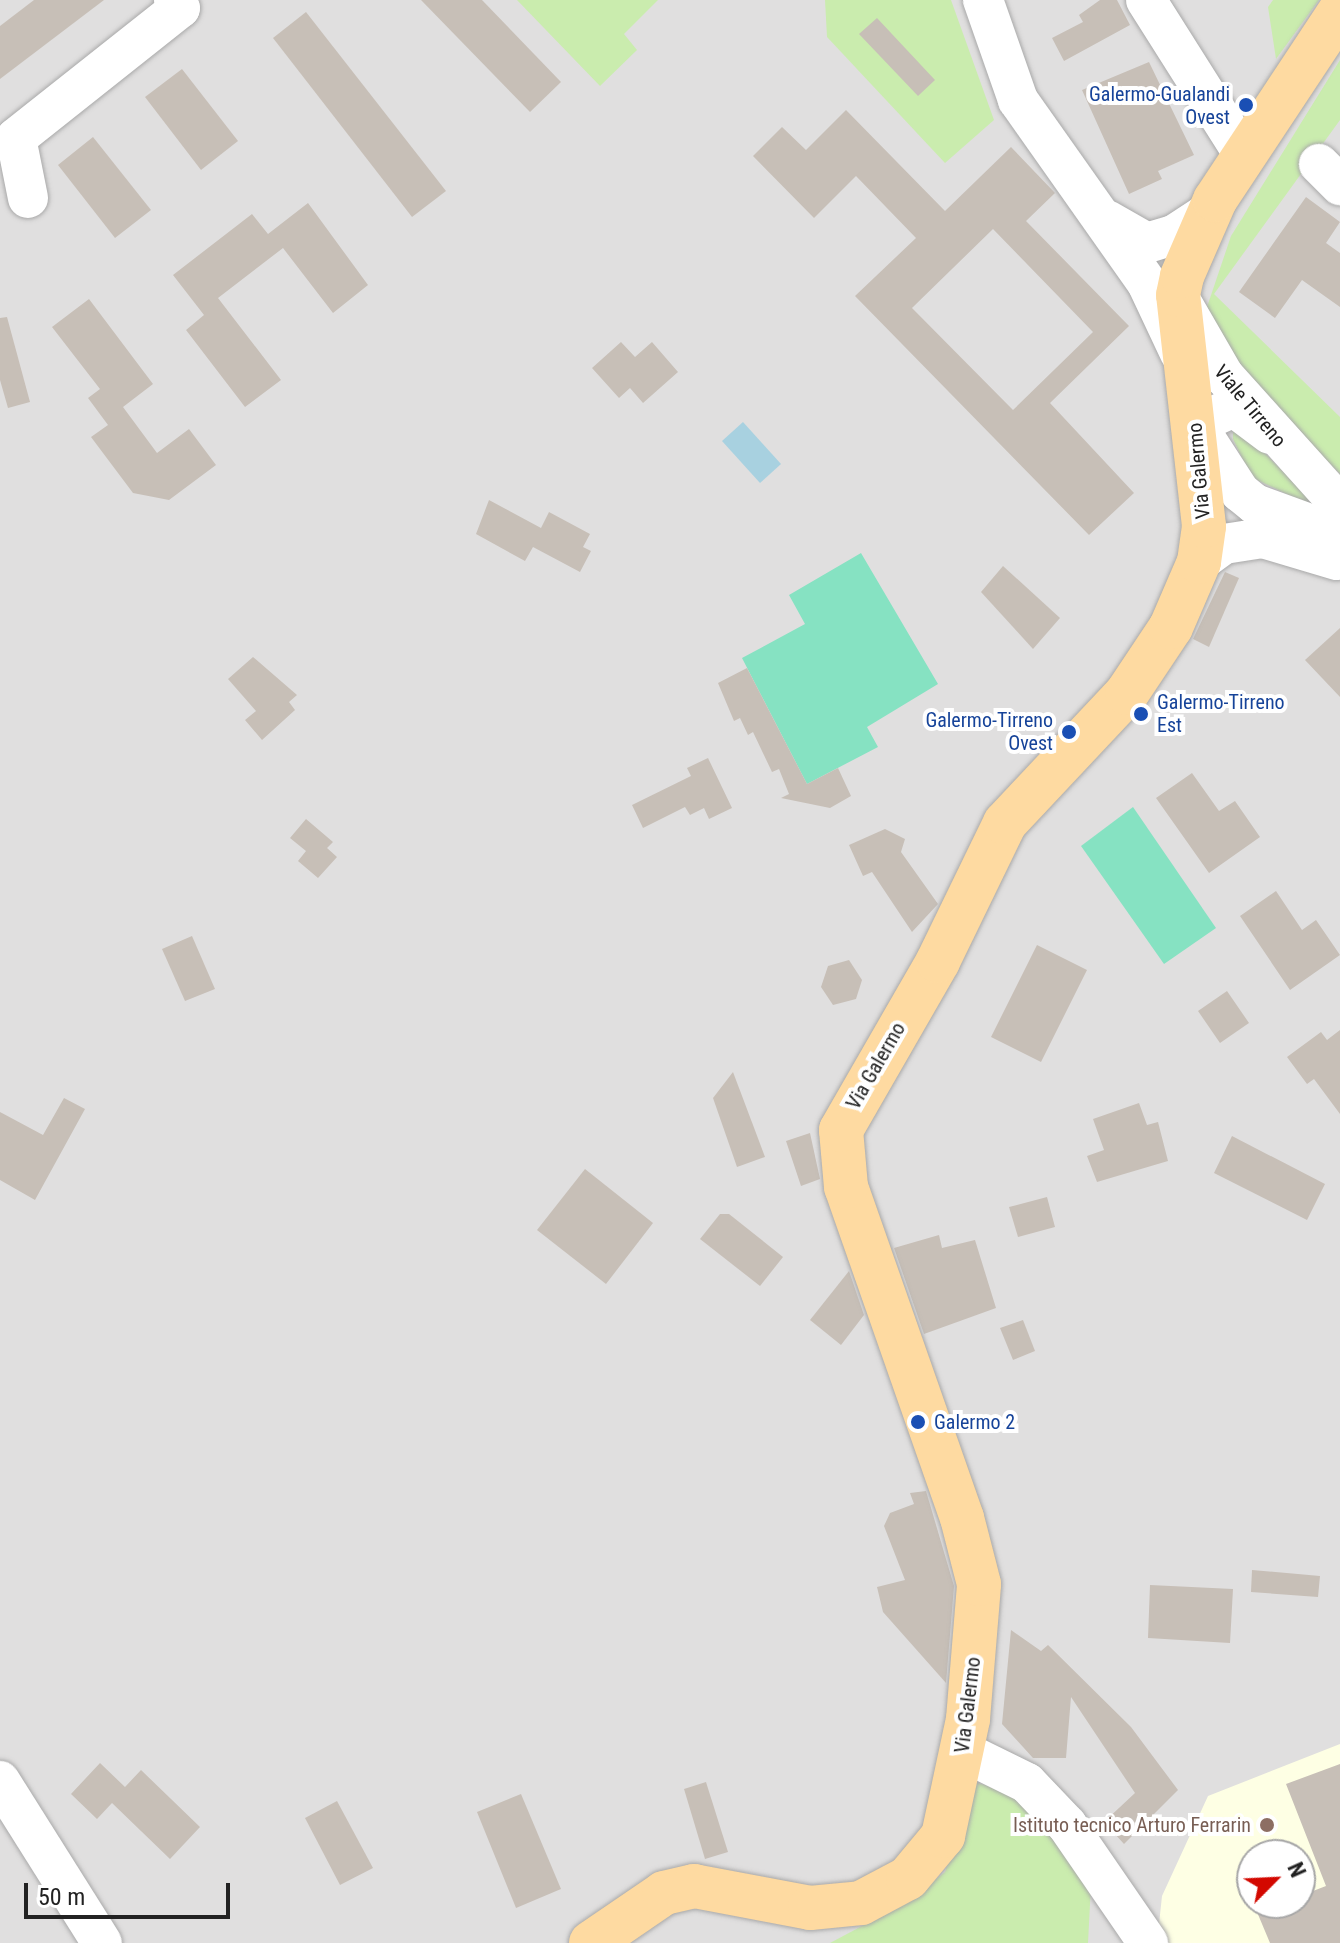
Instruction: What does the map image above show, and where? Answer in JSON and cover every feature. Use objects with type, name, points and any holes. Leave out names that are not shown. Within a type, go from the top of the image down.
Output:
[{"type":"main road","name":"Via Galermo","points":[[591,1943],[664,1893],[694,1886],[810,1908],[861,1903],[929,1858],[953,1803],[977,1627],[977,1570],[846,1187],[841,1130],[938,961],[1005,823],[1152,663],[1199,562],[1204,526],[1196,424],[1184,363],[1178,295],[1209,212],[1340,11]]},
{"type":"street","points":[[983,0],[1018,100],[1147,283],[1184,363]]},
{"type":"street","points":[[1146,0],[1244,155]]},
{"type":"street","points":[[28,198],[16,138],[181,3]]},
{"type":"street","points":[[1104,218],[1147,243],[1174,235],[1209,212]]},
{"type":"street","name":"Viale Tirreno","points":[[1178,295],[1205,350],[1270,434],[1340,505]]},
{"type":"street","points":[[1270,434],[1234,407],[1216,410],[1196,424],[1240,492],[1255,504],[1321,528],[1340,545]]},
{"type":"street","points":[[1199,562],[1224,544],[1263,538],[1340,561]]},
{"type":"street","points":[[962,1751],[1027,1783],[1067,1825],[1148,1943]]},
{"type":"street","points":[[0,1781],[102,1943]]},
{"type":"shaded area","points":[[0,0],[1340,0],[1340,1943],[0,1943]]},
{"type":"shaded area","name":"Istituto tecnico Arturo Ferrarin","points":[[1340,1744],[1340,1943],[1157,1943],[1162,1896],[1208,1796]]},
{"type":"green space","points":[[517,0],[658,0],[624,34],[637,50],[600,86]]},
{"type":"green space","points":[[825,0],[951,0],[994,120],[945,163],[827,37]]},
{"type":"green space","points":[[1273,0],[1319,0],[1276,59],[1268,7]]},
{"type":"green space","points":[[1340,60],[1340,120],[1214,294],[1340,417],[1340,474],[1239,372],[1207,307],[1231,236]]},
{"type":"green space","points":[[1233,421],[1322,511],[1251,477],[1233,439]]},
{"type":"green space","points":[[861,553],[938,684],[867,727],[878,747],[807,784],[742,658],[805,624],[789,595]]},
{"type":"green space","points":[[1133,807],[1216,928],[1164,964],[1081,846]]},
{"type":"green space","points":[[974,1782],[1016,1794],[1091,1885],[1088,1943],[830,1943],[909,1901],[945,1872]]},
{"type":"water","points":[[743,422],[781,464],[760,483],[722,441]]},
{"type":"building","points":[[34,0],[104,0],[0,79],[0,26]]},
{"type":"building","points":[[421,0],[482,0],[561,82],[530,112]]},
{"type":"building","points":[[1100,0],[1117,0],[1130,25],[1064,61],[1052,38],[1083,22],[1079,15]]},
{"type":"building","points":[[306,12],[446,191],[412,217],[273,38]]},
{"type":"building","points":[[877,18],[935,80],[918,96],[859,34]]},
{"type":"building","points":[[1149,62],[1194,155],[1158,171],[1162,179],[1129,194],[1082,90]]},
{"type":"building","points":[[182,69],[238,141],[201,170],[145,97]]},
{"type":"building","points":[[846,110],[945,211],[1011,147],[1055,193],[1026,221],[1129,326],[1050,403],[1134,493],[1089,535],[855,296],[916,238],[856,176],[814,218],[753,156],[782,127],[806,150]],"holes":[[[993,229],[1093,332],[1013,410],[912,308]]]},
{"type":"building","points":[[93,137],[151,210],[115,238],[58,165]]},
{"type":"building","points":[[1306,197],[1340,222],[1326,243],[1340,253],[1340,307],[1302,280],[1275,318],[1239,292]]},
{"type":"building","points":[[308,203],[368,285],[333,313],[283,248],[218,298],[281,380],[245,407],[186,330],[204,315],[173,275],[252,214],[268,234]]},
{"type":"building","points":[[89,299],[153,384],[123,407],[157,453],[189,429],[216,465],[169,500],[133,493],[91,437],[108,425],[88,398],[100,389],[52,327]]},
{"type":"building","points":[[7,317],[30,402],[8,408],[0,380],[0,318]]},
{"type":"building","points":[[621,342],[635,357],[652,342],[678,372],[643,403],[630,388],[619,398],[592,368]]},
{"type":"building","points":[[489,500],[541,528],[549,512],[590,534],[583,547],[591,551],[580,572],[533,547],[525,561],[476,534]]},
{"type":"building","points":[[1003,566],[1060,618],[1033,649],[981,592]]},
{"type":"building","points":[[1225,572],[1239,578],[1209,647],[1193,639]]},
{"type":"building","points":[[1340,628],[1340,697],[1305,660]]},
{"type":"building","points":[[253,657],[297,695],[289,702],[295,710],[262,740],[245,720],[256,711],[228,679]]},
{"type":"building","points":[[747,668],[807,784],[838,768],[851,796],[830,808],[781,798],[789,794],[779,769],[772,772],[753,732],[748,735],[740,718],[734,721],[718,683]]},
{"type":"building","points":[[708,758],[732,808],[709,819],[704,808],[690,815],[685,807],[643,828],[632,805],[691,776],[687,768]]},
{"type":"building","points":[[1192,773],[1219,811],[1235,801],[1260,837],[1209,873],[1156,798]]},
{"type":"building","points":[[306,819],[333,842],[327,848],[337,857],[318,878],[298,861],[306,851],[290,838]]},
{"type":"building","points":[[885,829],[905,839],[901,852],[938,904],[912,932],[872,872],[863,876],[849,845]]},
{"type":"building","points":[[1276,891],[1302,930],[1316,920],[1340,955],[1290,990],[1240,916]]},
{"type":"building","points":[[192,936],[215,989],[185,1001],[162,949]]},
{"type":"building","points":[[1037,945],[1087,970],[1041,1062],[991,1037]]},
{"type":"building","points":[[849,960],[862,980],[856,999],[833,1005],[821,987],[828,966]]},
{"type":"building","points":[[1227,991],[1249,1023],[1220,1043],[1198,1011]]},
{"type":"building","points":[[1340,1030],[1340,1114],[1314,1079],[1307,1084],[1287,1057],[1321,1032],[1327,1040]]},
{"type":"building","points":[[733,1072],[765,1157],[737,1167],[713,1098]]},
{"type":"building","points":[[64,1098],[85,1109],[35,1200],[0,1180],[0,1112],[43,1135]]},
{"type":"building","points":[[1139,1103],[1147,1125],[1158,1122],[1168,1161],[1097,1182],[1087,1156],[1104,1150],[1093,1119]]},
{"type":"building","points":[[810,1133],[820,1179],[801,1186],[786,1141]]},
{"type":"building","points":[[1232,1136],[1325,1184],[1307,1220],[1214,1173]]},
{"type":"building","points":[[585,1169],[653,1223],[606,1284],[537,1230]]},
{"type":"building","points":[[1047,1197],[1055,1227],[1018,1237],[1009,1207]]},
{"type":"building","points":[[720,1214],[729,1214],[783,1257],[760,1286],[700,1239]]},
{"type":"building","points":[[939,1235],[942,1248],[975,1240],[996,1308],[924,1334],[894,1248]]},
{"type":"building","points":[[849,1271],[864,1315],[841,1345],[810,1320]]},
{"type":"building","points":[[1023,1320],[1035,1351],[1013,1360],[1000,1328]]},
{"type":"building","points":[[926,1491],[954,1586],[946,1683],[883,1612],[877,1587],[905,1580],[884,1526],[890,1513],[914,1504],[910,1493]]},
{"type":"building","points":[[1252,1570],[1320,1576],[1318,1597],[1251,1592]]},
{"type":"building","points":[[1150,1585],[1233,1589],[1230,1643],[1148,1638]]},
{"type":"building","points":[[1011,1630],[1041,1651],[1048,1645],[1131,1727],[1178,1790],[1124,1844],[1104,1822],[1135,1793],[1071,1697],[1066,1758],[1033,1758],[1002,1724]]},
{"type":"building","points":[[100,1763],[125,1787],[141,1770],[200,1827],[170,1859],[112,1803],[97,1819],[71,1794]]},
{"type":"building","points":[[1340,1764],[1340,1943],[1270,1943],[1260,1919],[1316,1919],[1316,1890],[1326,1886],[1316,1860],[1316,1839],[1308,1839],[1286,1784]]},
{"type":"building","points":[[706,1782],[728,1852],[705,1859],[684,1789]]},
{"type":"building","points":[[521,1794],[561,1889],[516,1908],[477,1812]]},
{"type":"building","points":[[337,1801],[373,1868],[340,1885],[305,1818]]},
{"type":"place","name":"Galermo-Gualandi Ovest","points":[[1246,105]]},
{"type":"place","name":"Galermo-Tirreno Est","points":[[1141,714]]},
{"type":"place","name":"Galermo-Tirreno Ovest","points":[[1069,732]]},
{"type":"place","name":"Galermo 2","points":[[918,1422]]},
{"type":"place","name":"Istituto tecnico Arturo Ferrarin","points":[[1267,1825]]}]
